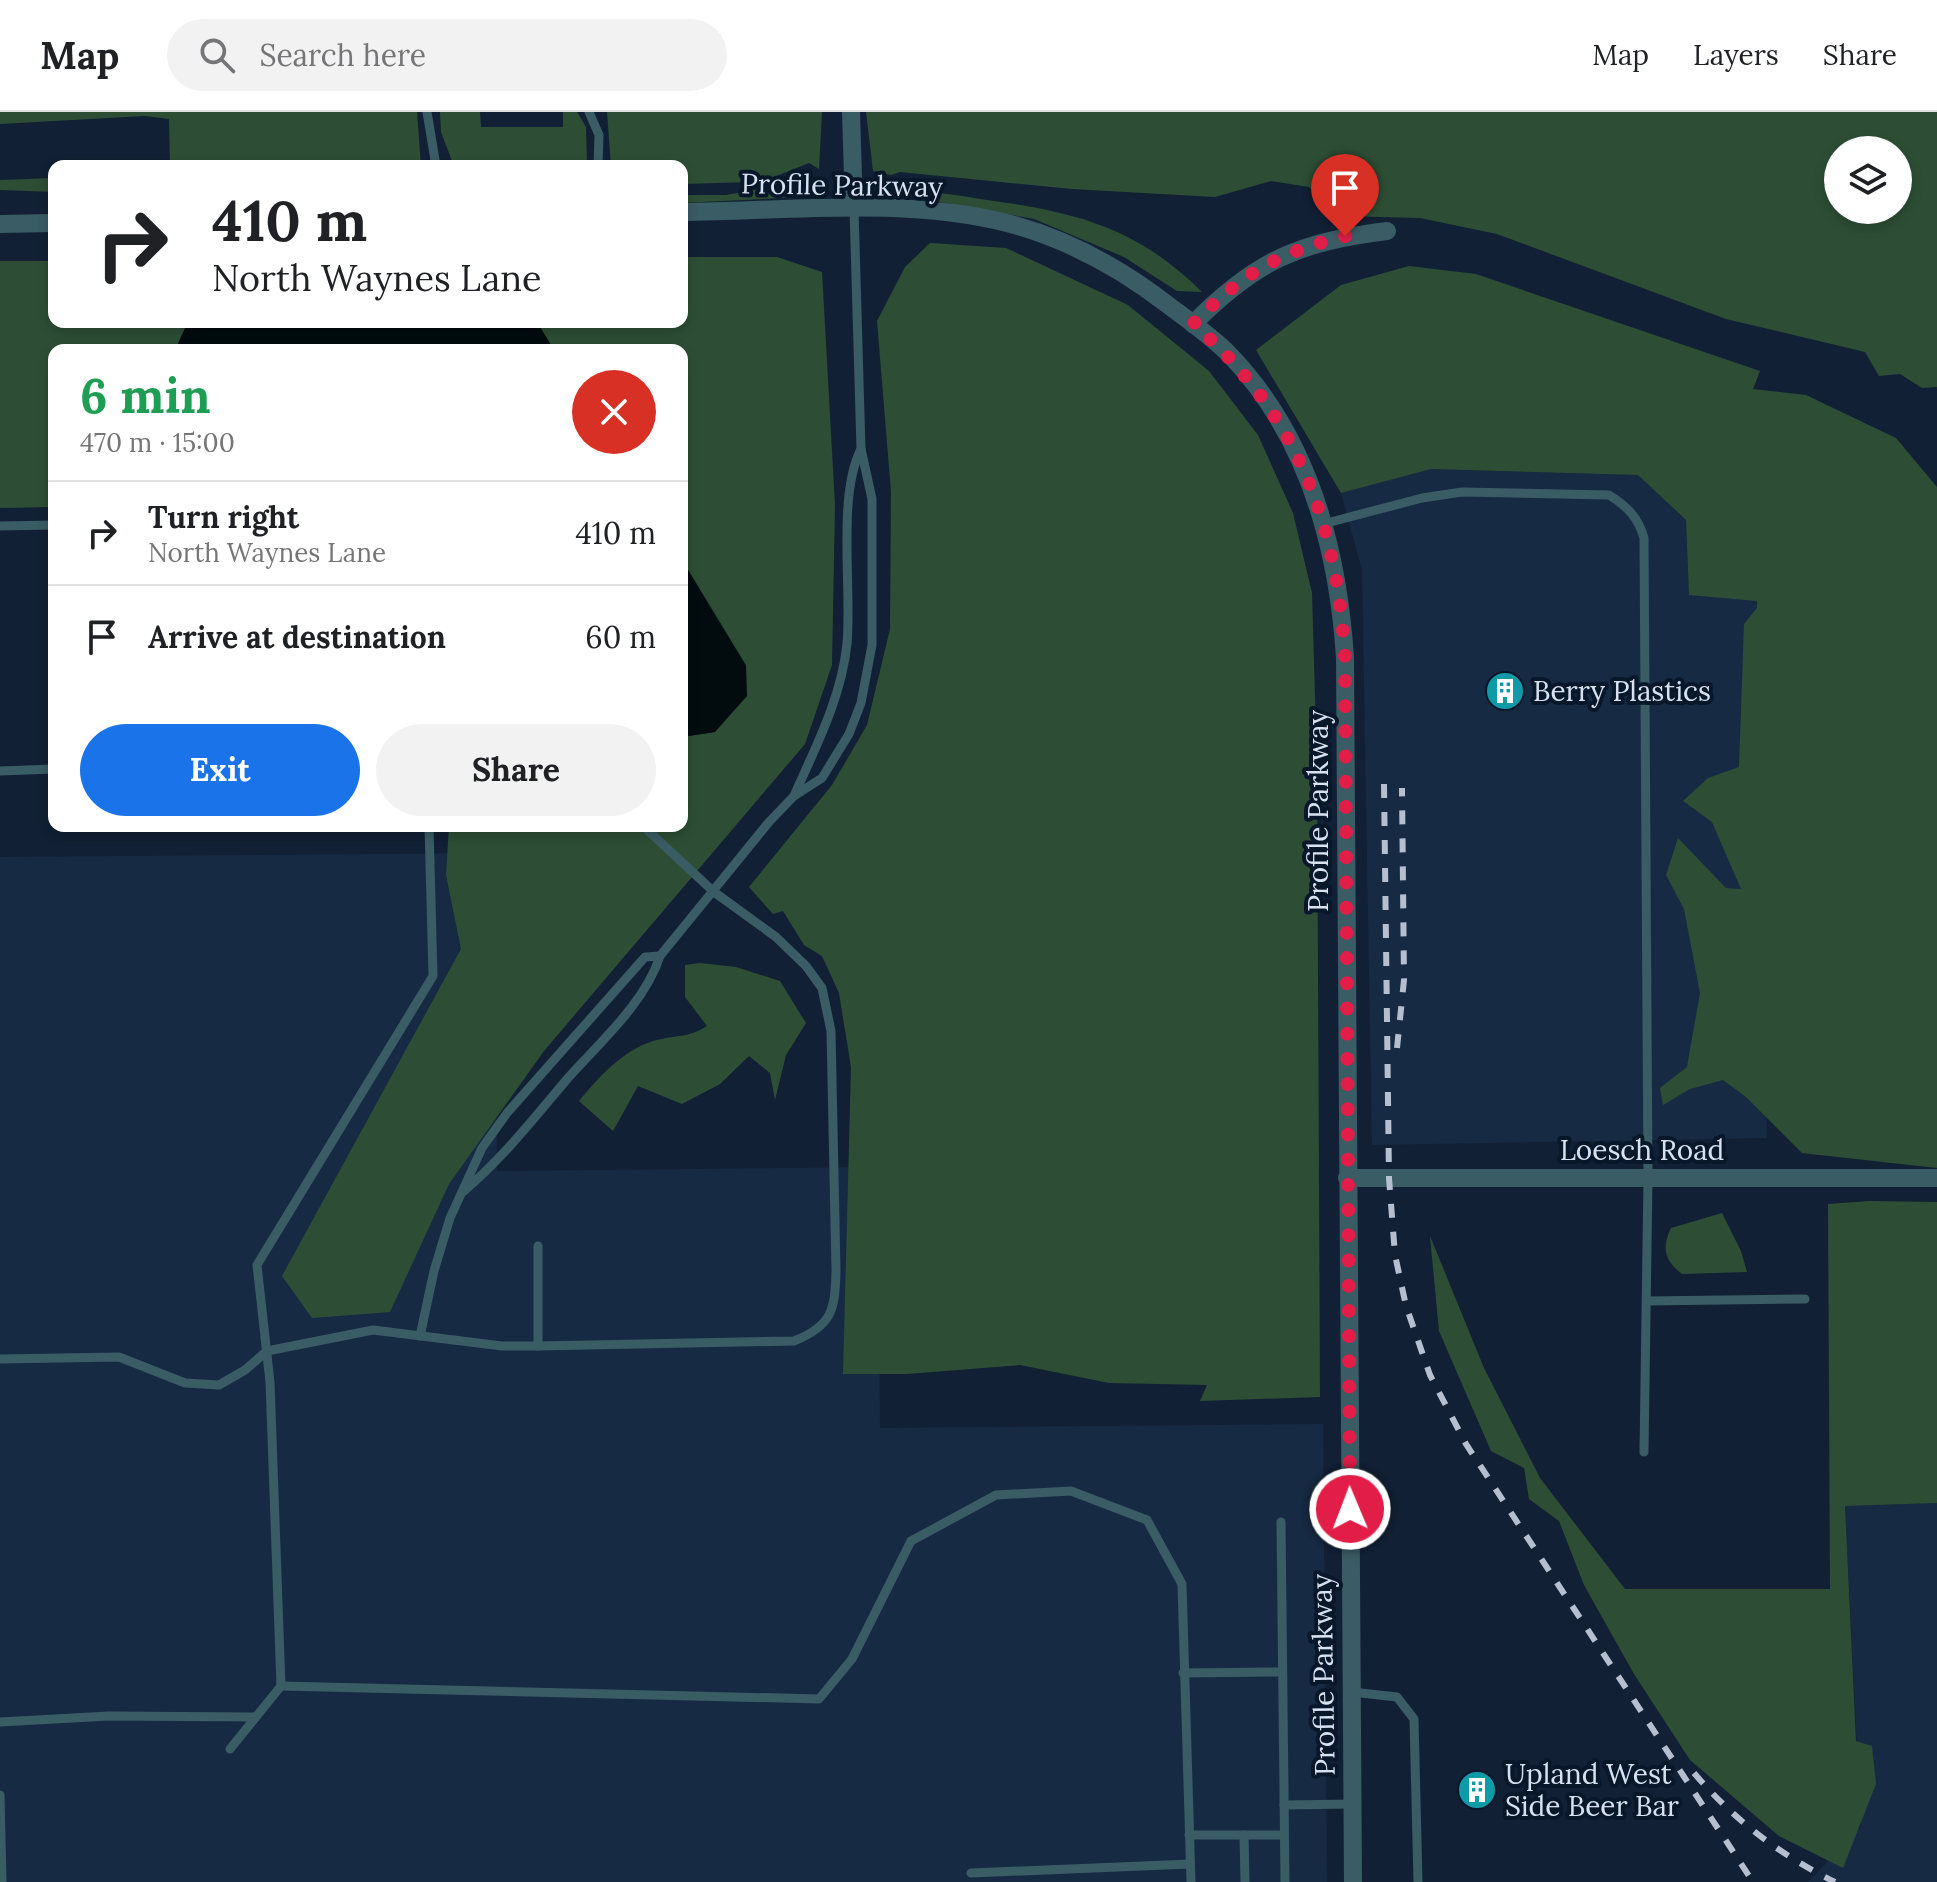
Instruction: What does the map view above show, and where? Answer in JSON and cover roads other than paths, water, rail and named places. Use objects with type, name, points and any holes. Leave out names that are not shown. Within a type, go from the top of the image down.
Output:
[{"type":"street","points":[[851,112],[854,209]]},
{"type":"street","name":"Profile Parkway","points":[[688,212],[925,211],[1006,223],[1079,247],[1135,280],[1228,353],[1280,422],[1308,477],[1338,577],[1345,658],[1353,1882]]},
{"type":"street","points":[[0,224],[48,223]]},
{"type":"street","points":[[1193,324],[1218,299],[1273,258],[1345,236],[1387,231]]},
{"type":"street","name":"Loesch Road","points":[[1347,1178],[1937,1178]]},
{"type":"lane","points":[[427,112],[435,160]]},
{"type":"lane","points":[[589,112],[599,135],[598,160]]},
{"type":"lane","points":[[794,796],[822,778],[849,734],[867,675],[872,645],[872,499],[861,449],[854,209]]},
{"type":"lane","points":[[464,1191],[508,1148],[616,1024],[654,976],[660,956],[794,796],[826,727],[839,687],[849,600],[851,469],[861,449]]},
{"type":"lane","points":[[1323,524],[1422,498],[1462,492],[1609,495],[1623,503],[1641,525],[1644,538],[1648,1178],[1644,1452]]},
{"type":"lane","points":[[0,526],[48,525]]},
{"type":"lane","points":[[0,771],[48,769]]},
{"type":"lane","points":[[230,1749],[281,1686],[267,1351],[257,1265],[433,976],[429,832]]},
{"type":"lane","points":[[0,1359],[119,1357],[185,1383],[219,1385],[245,1370],[267,1351],[373,1330],[538,1346],[794,1341],[820,1328],[835,1302],[831,1031],[822,988],[806,966],[776,937],[714,892],[649,832]]},
{"type":"lane","points":[[420,1336],[438,1257],[469,1170],[507,1113],[645,957],[660,956]]},
{"type":"lane","points":[[538,1246],[538,1346]]},
{"type":"lane","points":[[1647,1301],[1805,1299]]},
{"type":"lane","points":[[281,1686],[819,1699],[852,1659],[911,1541],[996,1495],[1071,1491],[1147,1520],[1182,1584],[1191,1882]]},
{"type":"lane","points":[[1281,1522],[1285,1882]]},
{"type":"lane","points":[[1183,1673],[1282,1672]]},
{"type":"lane","points":[[1352,1692],[1397,1697],[1414,1719],[1418,1882]]},
{"type":"lane","points":[[0,1722],[109,1716],[256,1717]]},
{"type":"lane","points":[[0,1795],[2,1882]]},
{"type":"lane","points":[[1284,1805],[1353,1804]]},
{"type":"lane","points":[[1189,1835],[1284,1835]]},
{"type":"lane","points":[[1244,1835],[1245,1882]]},
{"type":"lane","points":[[971,1873],[1190,1864]]},
{"type":"railway","points":[[1384,784],[1389,1178],[1395,1255],[1406,1306],[1430,1375],[1466,1444],[1753,1882]]},
{"type":"railway","points":[[1397,1048],[1404,980],[1402,788]]},
{"type":"railway","points":[[1694,1773],[1725,1806],[1759,1835],[1835,1882]]},
{"type":"place","name":"Berry Plastics","points":[[1505,691]]},
{"type":"place","name":"Upland West Side Beer Bar","points":[[1477,1790]]}]
